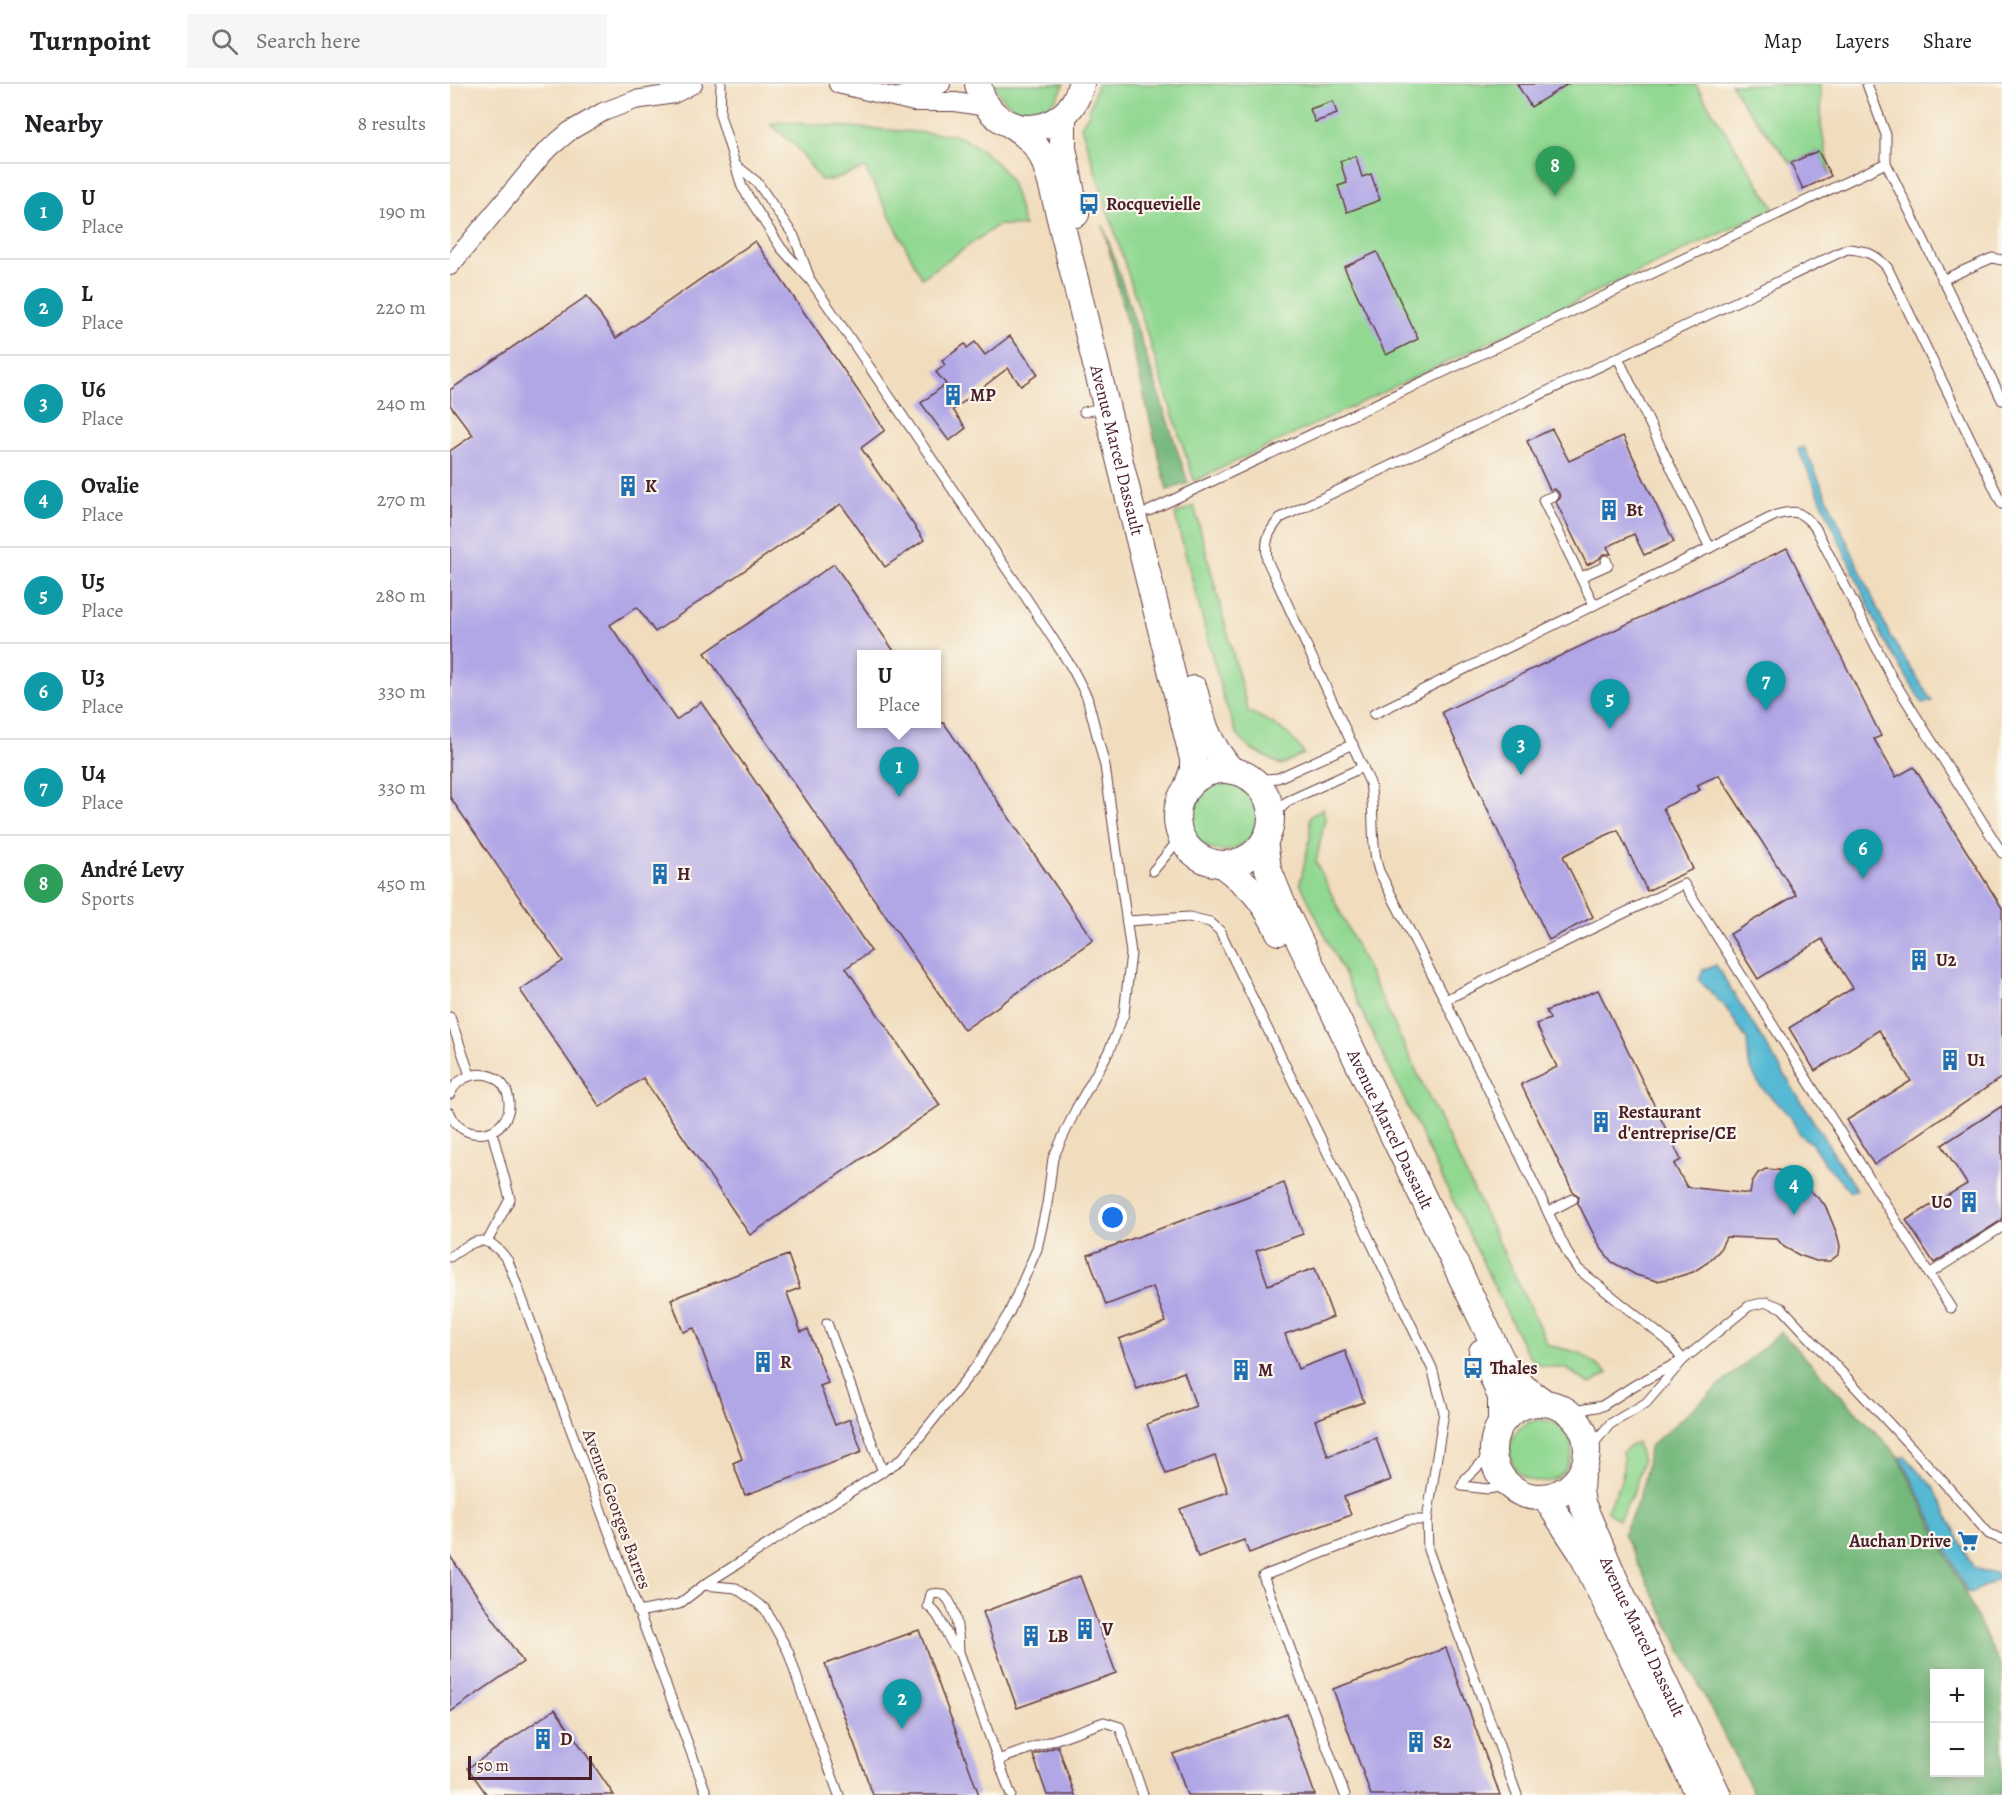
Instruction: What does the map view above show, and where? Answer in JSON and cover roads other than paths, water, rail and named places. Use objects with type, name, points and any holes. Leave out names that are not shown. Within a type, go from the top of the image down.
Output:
[{"type":"main road","points":[[1013,126],[1040,128],[1064,116],[1073,106],[1082,84]]},
{"type":"main road","name":"Avenue Marcel Dassault","points":[[982,95],[994,115],[1031,139],[1047,166],[1095,409],[1193,759],[1193,770],[1187,787]]},
{"type":"main road","name":"Avenue Marcel Dassault","points":[[1064,116],[1063,148],[1074,205],[1204,728],[1216,752],[1243,775]]},
{"type":"main road","points":[[1220,770],[1243,775],[1263,791],[1269,804],[1267,829],[1256,851],[1234,863],[1221,864],[1199,856],[1181,837],[1177,824],[1180,799],[1187,787],[1207,773],[1220,770]]},
{"type":"main road","name":"Avenue Marcel Dassault","points":[[1267,829],[1268,869],[1286,913],[1502,1361],[1523,1387],[1544,1402]]},
{"type":"main road","name":"Avenue Marcel Dassault","points":[[1221,864],[1257,894],[1269,912],[1488,1364],[1501,1397],[1501,1422]]},
{"type":"main road","points":[[1544,1402],[1569,1412],[1582,1429],[1584,1462],[1572,1486],[1559,1494],[1545,1497],[1532,1497],[1519,1493],[1508,1485],[1495,1464],[1494,1436],[1501,1422],[1513,1411],[1528,1404],[1544,1402]]},
{"type":"main road","name":"Avenue Marcel Dassault","points":[[1584,1462],[1580,1491],[1582,1503],[1615,1580],[1718,1795]]},
{"type":"main road","name":"Avenue Marcel Dassault","points":[[1545,1497],[1581,1552],[1699,1795]]},
{"type":"street","points":[[450,266],[545,152],[570,131],[603,112],[635,100],[674,93],[693,84]]},
{"type":"street","points":[[838,84],[914,102],[955,102],[982,95]]},
{"type":"street","points":[[898,98],[915,90],[941,84]]},
{"type":"lane","points":[[638,1612],[679,1604],[704,1584],[902,1459],[978,1364],[1009,1313],[1037,1249],[1047,1204],[1053,1158],[1076,1109],[1109,1052],[1124,1014],[1131,953],[1105,766],[1087,697],[1072,668],[1025,596],[811,281],[781,248],[742,188],[720,115],[721,84]]},
{"type":"lane","points":[[1867,84],[1886,135],[1886,163],[2002,400]]},
{"type":"lane","points":[[1149,511],[1886,163]]},
{"type":"lane","points":[[737,166],[757,182],[794,236],[811,281]]},
{"type":"lane","points":[[1683,1360],[1668,1341],[1578,1269],[1548,1212],[1445,1000],[1379,871],[1374,855],[1374,805],[1370,783],[1267,560],[1265,544],[1269,531],[1280,518],[1847,249],[1863,249],[1887,267],[2002,504]]},
{"type":"lane","points":[[1942,280],[1992,258],[2002,260]]},
{"type":"lane","points":[[1618,358],[1710,548]]},
{"type":"lane","points":[[1553,496],[1543,500],[1594,605]]},
{"type":"lane","points":[[1374,714],[1776,515],[1790,511],[1802,514],[1815,527],[1892,678],[2002,853]]},
{"type":"lane","points":[[1557,528],[1567,524]]},
{"type":"lane","points":[[1581,577],[1608,565],[1606,560]]},
{"type":"lane","points":[[1243,775],[1278,778],[1353,744]]},
{"type":"lane","points":[[1267,829],[1288,801],[1364,766]]},
{"type":"lane","points":[[1153,871],[1181,837]]},
{"type":"lane","points":[[1445,1000],[1684,884],[1951,1308]]},
{"type":"lane","points":[[1127,921],[1189,917],[1210,922],[1220,931],[1432,1368],[1444,1412],[1427,1520],[1428,1550],[1517,1795]]},
{"type":"lane","points":[[450,1017],[470,1075]]},
{"type":"lane","points":[[450,1094],[460,1079],[480,1073],[499,1081],[509,1099],[506,1118],[492,1132],[483,1134],[464,1131],[456,1125],[450,1113]]},
{"type":"lane","points":[[450,1257],[474,1240],[487,1242],[510,1199],[492,1132]]},
{"type":"lane","points":[[1548,1212],[1573,1199]]},
{"type":"lane","points":[[1929,1274],[2002,1227]]},
{"type":"lane","name":"Avenue Georges Barres","points":[[487,1242],[498,1248],[508,1261],[707,1795]]},
{"type":"lane","points":[[1584,1462],[1610,1424],[1646,1403],[1683,1360],[1749,1306],[1767,1302],[1782,1308],[1989,1534],[2002,1539]]},
{"type":"lane","points":[[827,1323],[883,1472]]},
{"type":"lane","points":[[1569,1412],[1602,1406],[1635,1385],[1683,1360]]},
{"type":"lane","points":[[1493,1452],[1466,1478],[1462,1486],[1488,1489],[1508,1485]]},
{"type":"lane","points":[[1345,1795],[1263,1576],[1408,1520],[1427,1520]]},
{"type":"lane","points":[[704,1584],[736,1588],[765,1609],[788,1651],[839,1795]]},
{"type":"lane","points":[[959,1652],[950,1644],[940,1618],[928,1606],[931,1594],[938,1593],[945,1596],[952,1609],[959,1634],[959,1652],[1011,1795]]},
{"type":"lane","points":[[998,1760],[1104,1722],[1120,1726],[1143,1795]]},
{"type":"water","points":[[1804,447],[1890,636],[1932,701],[1923,704],[1884,640],[1798,449]]},
{"type":"water","points":[[1716,965],[1857,1191],[1850,1192],[1812,1144],[1800,1135],[1790,1116],[1760,1086],[1749,1065],[1747,1040],[1726,1008],[1699,980],[1703,970]]},
{"type":"water","points":[[1905,1456],[1934,1488],[1973,1567],[1984,1572],[1996,1572],[1998,1579],[1972,1593],[1967,1592],[1901,1457]]},
{"type":"place","name":"André Levy","points":[[1555,196]]},
{"type":"place","name":"Rocquevielle","points":[[1089,204]]},
{"type":"place","name":"MP","points":[[953,395]]},
{"type":"place","name":"K","points":[[628,486]]},
{"type":"place","name":"Bt","points":[[1609,510]]},
{"type":"place","name":"U4","points":[[1766,711]]},
{"type":"place","name":"U5","points":[[1610,729]]},
{"type":"place","name":"U6","points":[[1521,775]]},
{"type":"place","name":"U","points":[[899,797]]},
{"type":"place","name":"H","points":[[660,874]]},
{"type":"place","name":"U3","points":[[1863,879]]},
{"type":"place","name":"U2","points":[[1919,960]]},
{"type":"place","name":"U1","points":[[1950,1060]]},
{"type":"place","name":"Restaurant d'entreprise/CE","points":[[1601,1122]]},
{"type":"place","name":"U0","points":[[1969,1202]]},
{"type":"place","name":"Ovalie","points":[[1794,1215]]},
{"type":"place","name":"R","points":[[763,1362]]},
{"type":"place","name":"Thales","points":[[1473,1368]]},
{"type":"place","name":"M","points":[[1241,1370]]},
{"type":"place","name":"Auchan Drive","points":[[1968,1541]]},
{"type":"place","name":"V","points":[[1085,1629]]},
{"type":"place","name":"LB","points":[[1031,1636]]},
{"type":"place","name":"L","points":[[902,1729]]},
{"type":"place","name":"D","points":[[543,1739]]},
{"type":"place","name":"S2","points":[[1416,1742]]}]
